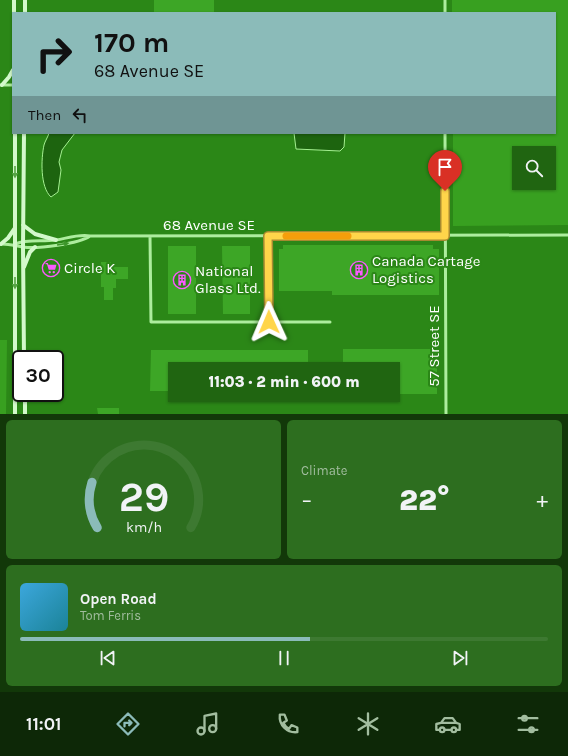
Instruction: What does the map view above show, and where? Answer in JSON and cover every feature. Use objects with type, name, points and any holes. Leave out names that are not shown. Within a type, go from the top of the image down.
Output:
[{"type":"main road","points":[[14,0],[14,12]]},
{"type":"main road","points":[[25,0],[25,12]]},
{"type":"main road","points":[[1,85],[10,77],[12,72]]},
{"type":"main road","points":[[15,134],[15,414]]},
{"type":"main road","points":[[24,134],[24,350]]},
{"type":"main road","points":[[23,225],[35,234],[56,240]]},
{"type":"main road","points":[[1,244],[8,238],[15,227]]},
{"type":"main road","points":[[23,267],[30,252],[35,247]]},
{"type":"main road","points":[[25,402],[25,414]]},
{"type":"street","points":[[445,0],[445,12]]},
{"type":"street","points":[[1,85],[12,85]]},
{"type":"street","name":"57 Street SE","points":[[445,134],[446,414]]},
{"type":"street","name":"68 Avenue SE","points":[[1,244],[15,244],[23,241],[56,240],[82,235],[568,236]]},
{"type":"street","name":"68 Avenue SE","points":[[15,244],[23,247],[35,247],[68,244],[85,240],[90,236]]},
{"type":"street","points":[[150,236],[152,322],[330,322]]},
{"type":"street","points":[[268,236],[269,322]]},
{"type":"shaded area","points":[[452,0],[568,0],[568,225],[453,226],[453,134],[556,134],[556,12],[452,12]]},
{"type":"shaded area","points":[[49,134],[74,134],[62,150],[59,162],[61,170],[58,192],[51,197],[47,192],[43,180],[42,158],[44,145]]},
{"type":"shaded area","points":[[294,134],[345,134],[344,147],[340,151],[296,149]]},
{"type":"shaded area","points":[[0,340],[7,340],[6,414],[0,414]]},
{"type":"building","points":[[154,0],[214,0],[214,12],[154,12]]},
{"type":"building","name":"Canada Cartage Logistics","points":[[283,245],[433,245],[433,249],[439,249],[439,295],[332,295],[332,291],[279,291],[279,249],[283,249]]},
{"type":"building","name":"National Glass Ltd.","points":[[168,246],[196,246],[196,314],[168,314]]},
{"type":"building","points":[[222,246],[250,246],[250,314],[223,314]]},
{"type":"building","points":[[101,262],[111,262],[111,267],[128,267],[128,279],[116,279],[116,288],[113,288],[113,300],[104,300],[104,287],[101,287]]},
{"type":"building","points":[[343,349],[437,349],[437,394],[400,394],[400,362],[343,362]]},
{"type":"building","points":[[151,350],[308,350],[308,362],[168,362],[168,391],[150,391]]},
{"type":"building","points":[[97,408],[119,408],[119,414],[98,414]]},
{"type":"slow traffic","points":[[286,236],[348,236]]},
{"type":"place","name":"Circle K","points":[[51,268]]},
{"type":"place","name":"Canada Cartage Logistics","points":[[359,270]]},
{"type":"place","name":"National Glass Ltd.","points":[[182,280]]},
{"type":"route","points":[[269,322],[268,236],[445,236],[445,191]]}]
